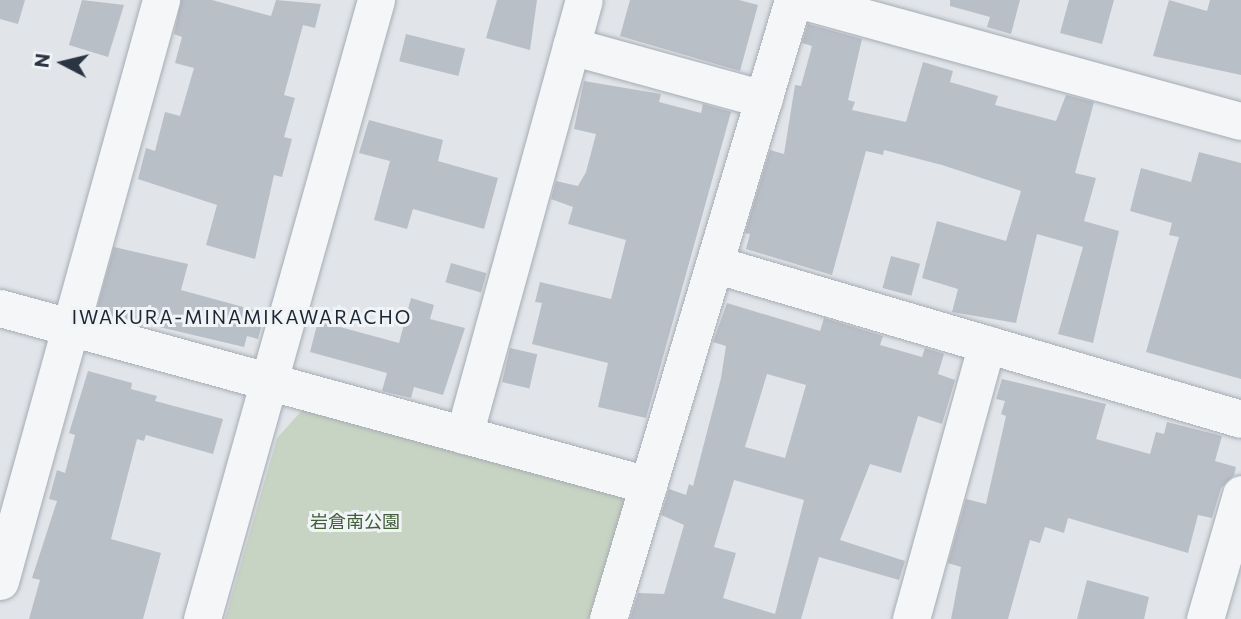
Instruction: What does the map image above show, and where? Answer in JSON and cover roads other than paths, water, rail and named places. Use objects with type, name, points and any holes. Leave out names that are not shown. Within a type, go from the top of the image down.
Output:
[{"type":"street","points":[[0,581],[161,0]]},
{"type":"street","points":[[202,619],[376,0]]},
{"type":"street","points":[[464,435],[584,0]]},
{"type":"street","points":[[608,619],[793,0]]},
{"type":"street","points":[[801,0],[1241,121]]},
{"type":"street","points":[[571,47],[764,99]]},
{"type":"street","points":[[714,264],[1241,419]]},
{"type":"street","points":[[0,308],[648,485]]},
{"type":"street","points":[[911,619],[987,344]]},
{"type":"street","points":[[1205,619],[1241,494]]},
{"type":"district","name":"IWAKURA-MINAMIKAWARACHO","points":[[242,317]]},
{"type":"park label","name":"岩倉南公園","points":[[355,521]]}]
